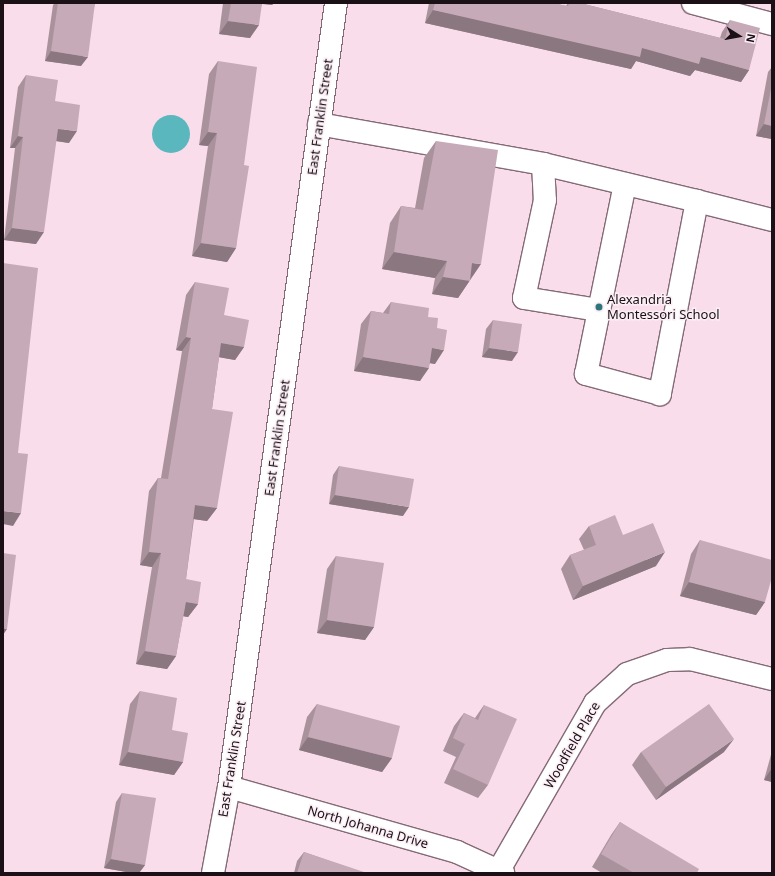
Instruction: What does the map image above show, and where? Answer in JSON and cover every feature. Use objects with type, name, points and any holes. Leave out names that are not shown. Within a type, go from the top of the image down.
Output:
[{"type":"street","name":"East Franklin Street","points":[[213,873],[229,787],[336,3]]},
{"type":"street","points":[[693,3],[765,16]]},
{"type":"street","points":[[319,124],[543,164],[772,220]]},
{"type":"street","points":[[543,164],[545,200],[524,298],[599,310]]},
{"type":"street","points":[[625,184],[586,377],[662,394],[697,201]]},
{"type":"street","name":"Woodfield Place","points":[[501,872],[595,703],[627,674],[667,660],[690,659],[772,679]]},
{"type":"street","name":"North Johanna Drive","points":[[229,787],[457,852],[501,872]]},
{"type":"water","points":[[167,115],[175,115],[182,118],[187,123],[190,134],[187,145],[182,150],[175,153],[167,153],[160,150],[155,145],[152,138],[152,130],[155,123],[160,118]]},
{"type":"building","points":[[58,3],[95,3],[88,57],[51,51]]},
{"type":"building","points":[[231,3],[262,3],[259,25],[228,21]]},
{"type":"building","points":[[435,3],[553,3],[568,6],[569,3],[580,3],[725,39],[730,20],[760,28],[749,70],[701,57],[699,64],[642,48],[640,57],[433,10]]},
{"type":"building","points":[[218,61],[257,67],[244,165],[249,166],[236,248],[201,243],[217,133],[208,132]]},
{"type":"building","points":[[26,75],[58,80],[55,101],[80,105],[77,131],[58,129],[44,232],[12,228],[23,137],[18,136]]},
{"type":"building","points":[[772,84],[772,126],[764,124]]},
{"type":"building","points":[[436,141],[498,150],[481,264],[472,263],[470,281],[443,277],[447,261],[394,252],[401,206],[423,210]]},
{"type":"building","points":[[3,263],[38,268],[18,453],[28,454],[21,513],[3,511]]},
{"type":"building","points":[[195,282],[229,288],[224,315],[249,320],[244,347],[221,343],[212,409],[233,412],[217,508],[195,505],[186,579],[201,582],[198,604],[186,602],[176,656],[145,651],[161,553],[149,552],[158,478],[168,479],[191,338],[186,337]]},
{"type":"building","points":[[391,302],[429,308],[428,317],[438,318],[437,328],[447,330],[444,350],[432,348],[429,368],[363,357],[371,311],[389,314]]},
{"type":"building","points":[[493,320],[522,324],[518,352],[489,348]]},
{"type":"building","points":[[339,466],[414,479],[409,507],[335,495]]},
{"type":"building","points":[[615,515],[623,535],[653,523],[665,552],[583,586],[570,555],[596,545],[589,526]]},
{"type":"building","points":[[700,540],[772,560],[772,577],[765,602],[689,582]]},
{"type":"building","points":[[3,553],[16,555],[7,629],[3,628]]},
{"type":"building","points":[[336,556],[384,563],[374,627],[327,620]]},
{"type":"building","points":[[140,691],[177,698],[172,730],[188,733],[183,762],[128,752]]},
{"type":"building","points":[[317,704],[400,726],[392,758],[308,737]]},
{"type":"building","points":[[709,704],[734,739],[666,787],[641,752]]},
{"type":"building","points":[[484,705],[517,719],[488,785],[453,769],[465,744],[453,738],[464,713],[478,720]]},
{"type":"building","points":[[122,793],[156,798],[145,865],[111,859]]},
{"type":"building","points":[[620,822],[699,869],[697,873],[634,873],[601,854]]},
{"type":"building","points":[[304,852],[364,872],[364,873],[297,873]]},
{"type":"place","name":"Alexandria Montessori School","points":[[599,307]]}]
